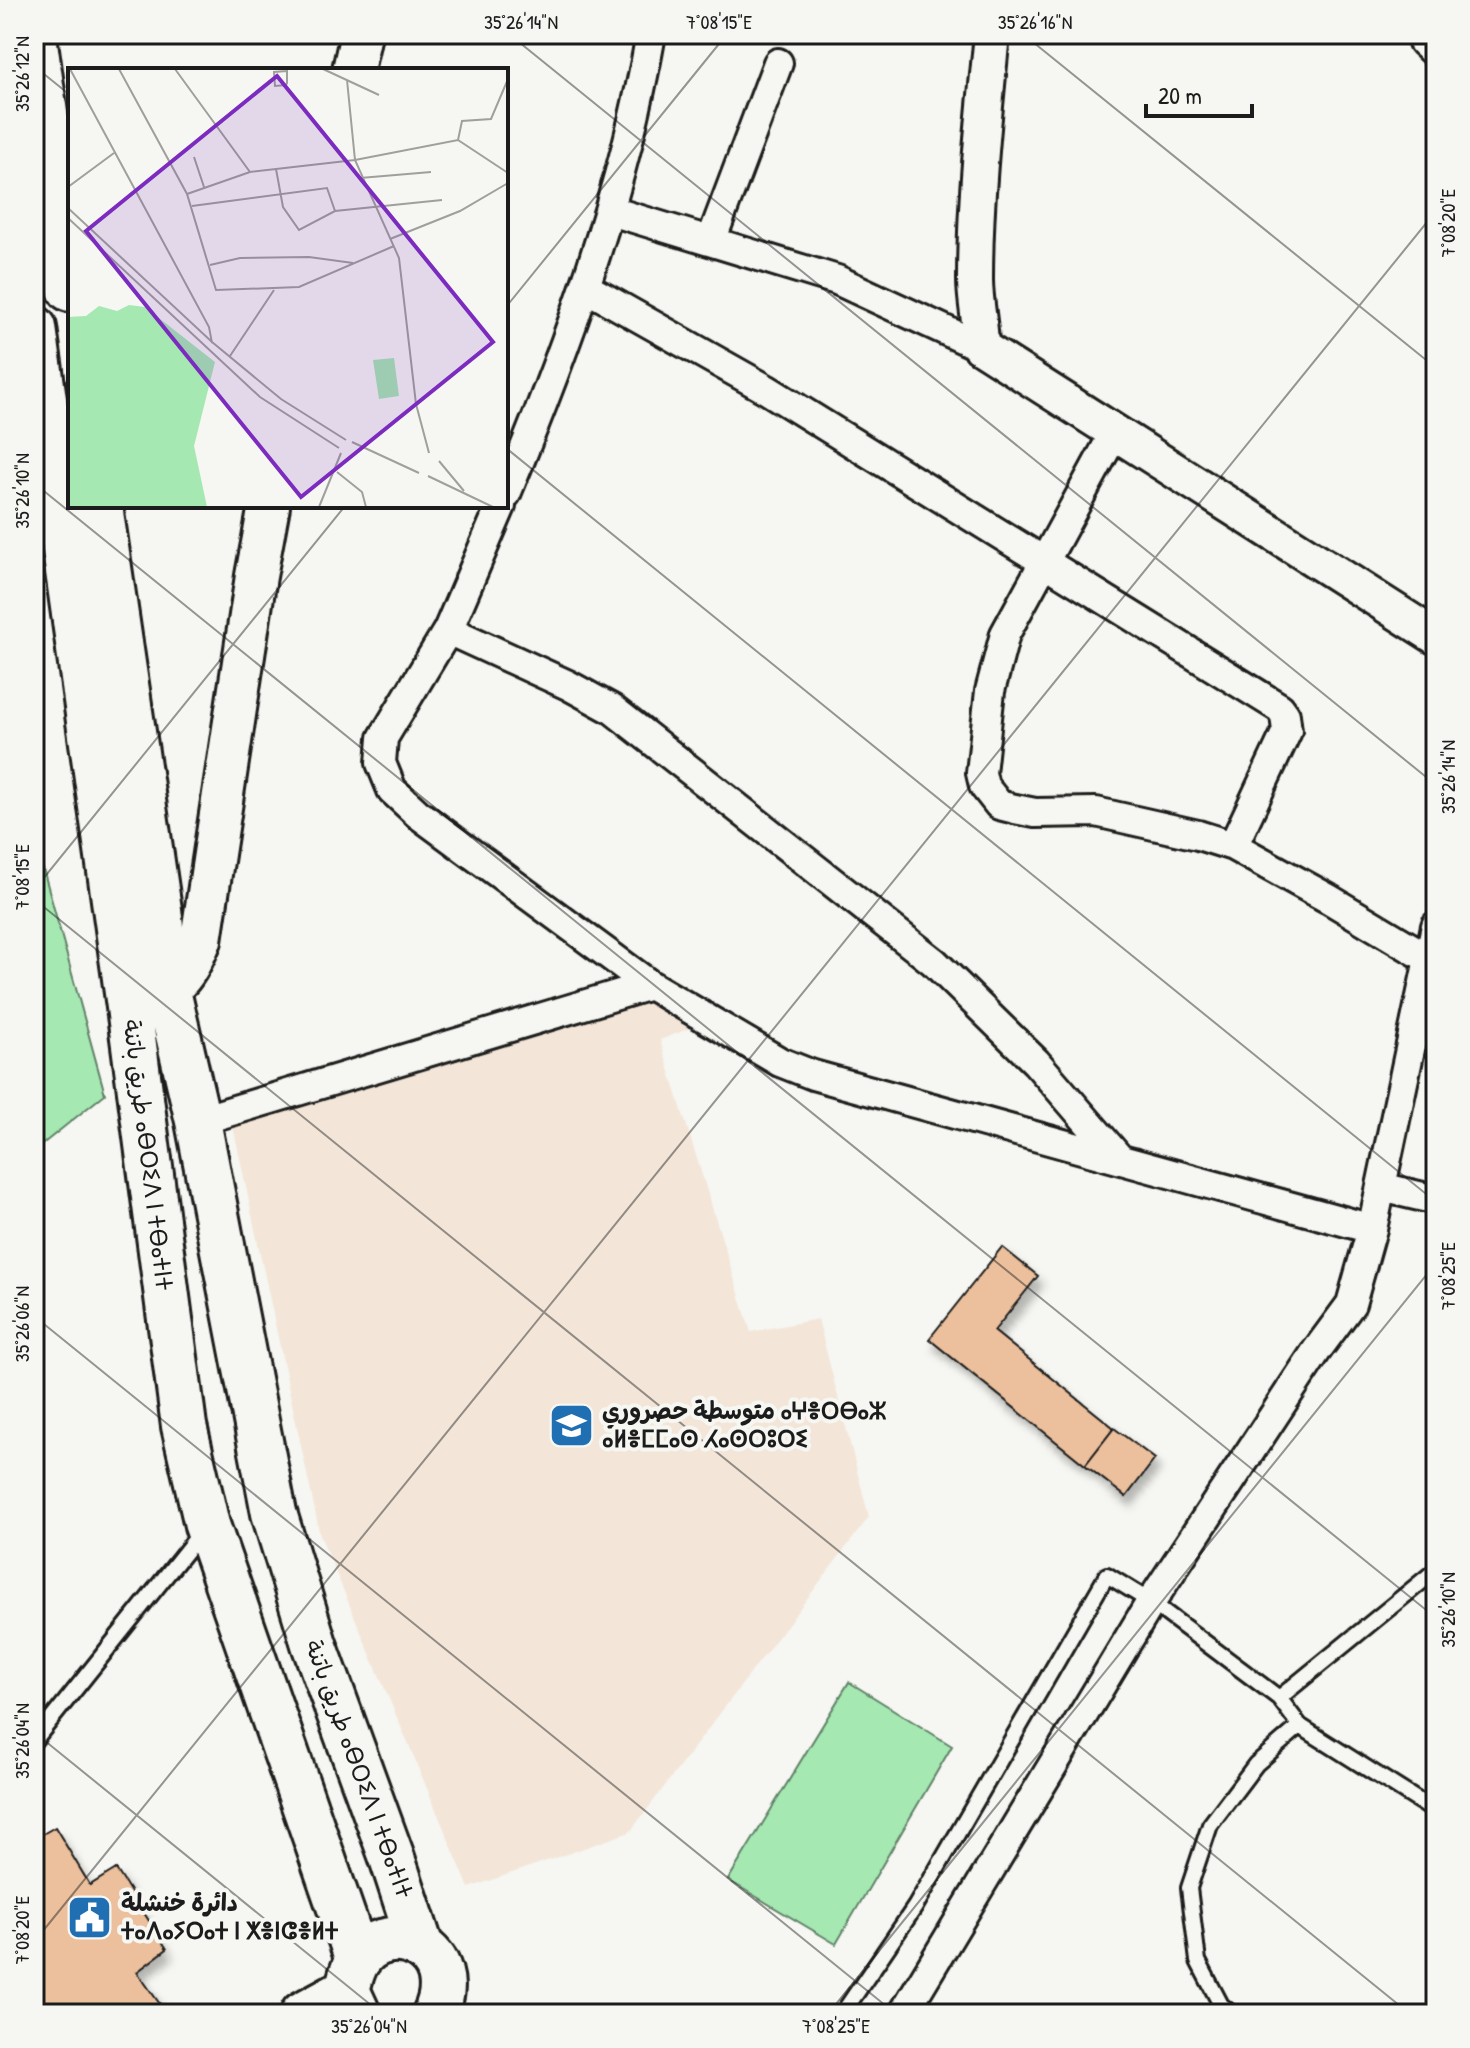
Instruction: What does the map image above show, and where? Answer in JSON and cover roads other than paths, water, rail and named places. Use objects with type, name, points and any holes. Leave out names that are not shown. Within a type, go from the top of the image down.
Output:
[{"type":"main road","points":[[353,68],[361,34]]},
{"type":"main road","points":[[34,36],[68,275]]},
{"type":"main road","name":"طريق باتنة ⴰⴱⵔⵉⴷ ⵏ ⵜⴱⴰⵜⵏⵜ","points":[[34,328],[148,999],[184,1426],[207,1525],[354,1988]]},
{"type":"main road","name":"طريق باتنة ⴰⴱⵔⵉⴷ ⵏ ⵜⴱⴰⵜⵏⵜ","points":[[100,508],[159,910],[148,999],[198,1121],[274,1513],[314,1644],[421,1947],[432,1956],[439,1968],[446,2004]]},
{"type":"main road","points":[[148,999],[191,964],[201,940],[269,508]]},
{"type":"main road","points":[[303,2014],[354,1988],[368,1950],[380,1943],[408,1942],[421,1947]]},
{"type":"street","points":[[508,489],[553,381],[611,211],[651,34]]},
{"type":"street","points":[[981,347],[981,320],[974,284],[978,184],[992,34]]},
{"type":"street","points":[[1422,34],[1423,42],[1436,54]]},
{"type":"street","points":[[711,241],[778,63]]},
{"type":"street","points":[[611,211],[837,280],[981,347],[1436,637]]},
{"type":"street","points":[[585,287],[766,389],[1280,708],[1285,715],[1287,731],[1233,846]]},
{"type":"street","points":[[1115,432],[1005,634],[990,691],[981,773],[984,786],[999,805],[1035,813],[1096,812],[1233,846],[1432,960]]},
{"type":"street","points":[[500,508],[448,630],[383,738],[381,763],[392,790],[418,814],[650,985],[780,1062],[813,1075],[1372,1229]]},
{"type":"street","points":[[448,630],[568,685],[612,709],[934,962],[1036,1062],[1118,1157]]},
{"type":"street","points":[[903,2014],[1151,1602],[1317,1350],[1351,1304],[1372,1229],[1432,960],[1436,926]]},
{"type":"street","points":[[198,1121],[650,985]]},
{"type":"street","points":[[1381,1187],[1436,1200]]},
{"type":"lane","points":[[34,1741],[207,1525]]},
{"type":"lane","points":[[1279,1698],[1436,1570]]},
{"type":"lane","points":[[842,2014],[915,1907],[1107,1575],[1151,1602],[1279,1698],[1300,1726],[1436,1812]]},
{"type":"lane","points":[[1232,2014],[1221,2005],[1198,1961],[1189,1888],[1210,1825],[1256,1764],[1300,1726]]},
{"type":"place","name":"متوسطة حصروري ⴰⵖⴻⵔⴱⴰⵣ ⴰⵍⴻⵎⵎⴰⵙ ⵃⴰⵙⵔⵓⵔⵉ","points":[[571,1425]]},
{"type":"place","name":"دائرة خنشلة ⵜⴰⴷⴰⵢⵔⴰⵜ ⵏ ⵅⴻⵏⵛⴻⵍⵜ","points":[[90,1917]]}]
